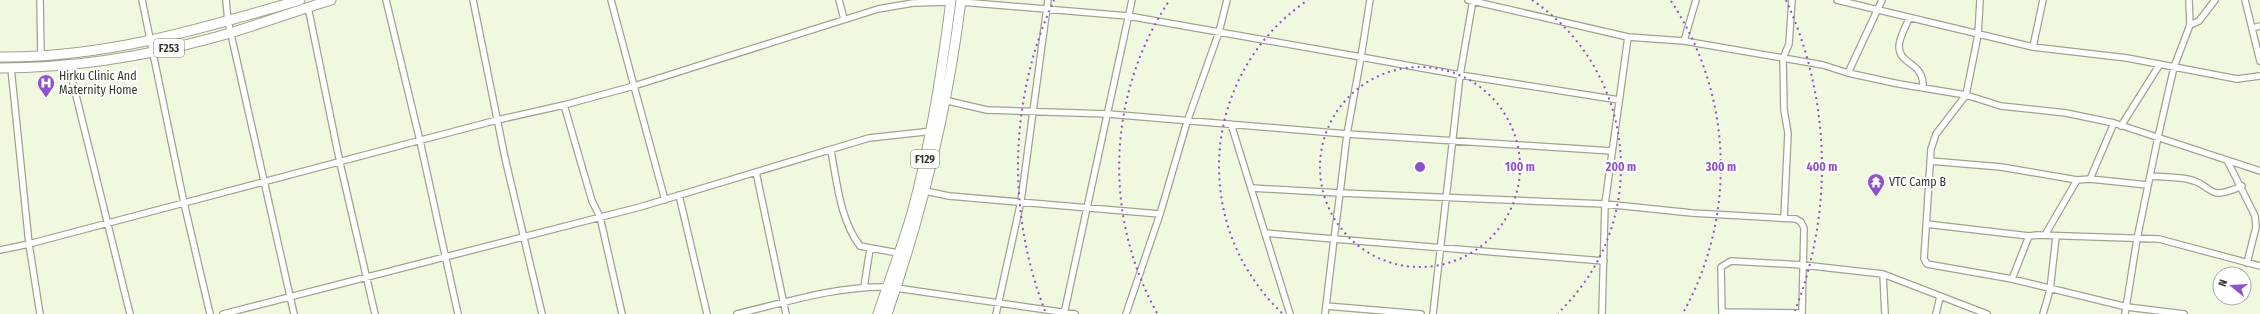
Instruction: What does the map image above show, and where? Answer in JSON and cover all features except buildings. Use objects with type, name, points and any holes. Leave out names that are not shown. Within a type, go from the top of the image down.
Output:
[{"type":"main road","name":"F253","points":[[0,57],[41,56],[108,49],[151,41],[228,22],[300,0]]},
{"type":"main road","name":"F253","points":[[0,68],[68,63],[174,47],[230,32],[331,0]]},
{"type":"main road","name":"F129","points":[[887,314],[898,253],[911,215],[944,100],[956,1]]},
{"type":"main road","name":"F129","points":[[878,314],[891,287],[925,191],[956,1]]},
{"type":"street","points":[[40,0],[41,56]]},
{"type":"street","points":[[142,0],[184,203],[210,314]]},
{"type":"street","points":[[226,0],[230,32],[294,314]]},
{"type":"street","points":[[386,0],[420,141],[444,258],[458,314]]},
{"type":"street","points":[[472,0],[497,120],[526,237],[542,314]]},
{"type":"street","points":[[611,0],[665,200]]},
{"type":"street","points":[[839,0],[844,19]]},
{"type":"street","points":[[996,314],[1000,303],[1021,201],[1048,0]]},
{"type":"street","points":[[1065,313],[1132,0]]},
{"type":"street","points":[[1126,314],[1160,214],[1187,122],[1219,32],[1227,0]]},
{"type":"street","points":[[1325,314],[1347,134],[1370,0]]},
{"type":"street","points":[[1684,41],[1696,0]]},
{"type":"street","points":[[1784,218],[1788,133],[1784,110],[1783,58],[1789,44],[1792,0]]},
{"type":"street","points":[[1836,0],[2033,47],[2127,58],[2237,80],[2260,76]]},
{"type":"street","points":[[1848,74],[1882,0]]},
{"type":"street","points":[[1980,0],[1978,35],[1966,95],[1936,134],[1931,149],[1924,259],[1927,264],[2012,279],[2050,290],[2127,307],[2184,314]]},
{"type":"street","points":[[2033,47],[2043,0]]},
{"type":"street","points":[[2125,314],[2137,239],[2158,137],[2174,67],[2190,25],[2189,0]]},
{"type":"street","points":[[2190,25],[2199,21],[2215,0]]},
{"type":"street","points":[[2245,0],[2260,61]]},
{"type":"street","points":[[0,250],[29,244],[108,222],[340,163],[497,120],[564,105],[634,86],[878,9],[913,3],[956,1],[1128,16],[1460,75],[1619,100]]},
{"type":"street","points":[[1433,314],[1460,75],[1471,1],[1628,36],[1684,41],[1823,65],[1848,74],[1966,95],[2001,106],[2066,113],[2114,124],[2158,137],[2228,162],[2260,171]]},
{"type":"street","points":[[308,7],[340,163],[375,314]]},
{"type":"street","points":[[1909,18],[1900,40],[1899,48],[1902,56],[1918,69],[1924,77],[1923,88]]},
{"type":"street","points":[[2252,28],[2260,26]]},
{"type":"street","points":[[1602,314],[1605,204],[1628,36]]},
{"type":"street","points":[[68,63],[130,314]]},
{"type":"street","points":[[2121,126],[2160,64]]},
{"type":"street","points":[[11,68],[29,244],[40,314]]},
{"type":"street","points":[[944,100],[987,110],[1033,113],[1108,114],[1187,122],[1232,124],[1347,134],[1612,151]]},
{"type":"street","points":[[564,105],[592,201],[600,217],[622,314]]},
{"type":"street","points":[[1232,124],[1290,314]]},
{"type":"street","points":[[2090,179],[2114,124]]},
{"type":"street","points":[[224,314],[665,200],[831,151],[869,138],[934,131]]},
{"type":"street","points":[[831,151],[844,213],[860,246],[898,253]]},
{"type":"street","points":[[1930,161],[2001,167],[2077,180],[2090,179],[2148,185]]},
{"type":"street","points":[[2228,162],[2242,186],[2255,216],[2256,227],[2247,263]]},
{"type":"street","points":[[756,172],[786,314]]},
{"type":"street","points":[[2150,176],[2189,179],[2210,193],[2222,194],[2242,186]]},
{"type":"street","points":[[2045,235],[2077,180]]},
{"type":"street","points":[[1251,188],[1605,204],[1692,213],[1796,219],[1801,222],[1804,228],[1803,265],[1802,314],[1722,313],[1721,267],[1725,263],[1731,261],[1803,265],[1883,274],[1987,314]]},
{"type":"street","points":[[925,191],[949,196],[1160,214]]},
{"type":"street","points":[[679,195],[707,314]]},
{"type":"street","points":[[1926,224],[2029,236],[2086,236],[2159,240],[2260,266]]},
{"type":"street","points":[[1265,233],[1604,261]]},
{"type":"street","points":[[2012,279],[2029,236]]},
{"type":"street","points":[[2043,314],[2050,290],[2056,237]]},
{"type":"street","points":[[864,287],[870,249]]},
{"type":"street","points":[[1883,274],[1886,314]]},
{"type":"street","points":[[737,314],[824,292],[864,287],[891,287],[1075,314]]},
{"type":"street","points":[[1936,314],[1940,297]]},
{"type":"street","points":[[1326,306],[1421,314]]},
{"type":"place","name":"Hirku Clinic And Maternity Home","points":[[46,98]]},
{"type":"place","name":"VTC Camp B","points":[[1876,197]]}]
